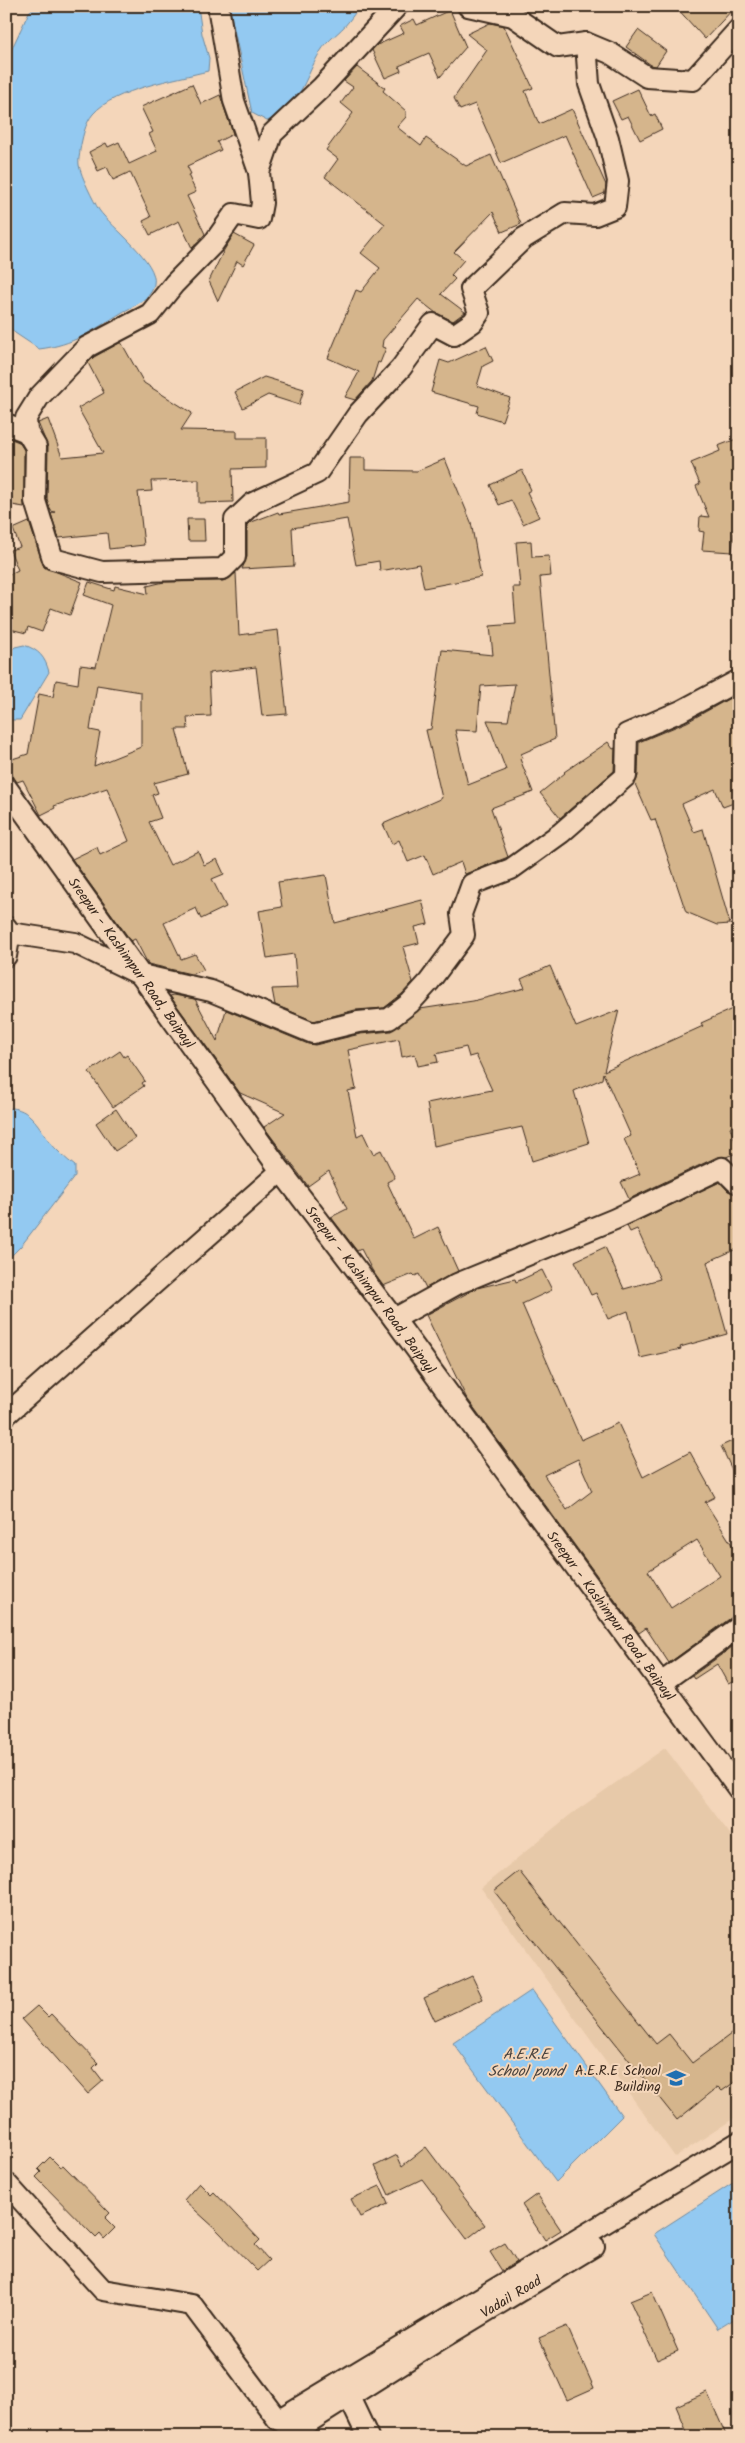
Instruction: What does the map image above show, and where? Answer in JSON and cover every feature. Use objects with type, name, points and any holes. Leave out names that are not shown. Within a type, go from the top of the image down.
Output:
[{"type":"street","points":[[218,6],[234,101],[259,172],[262,204],[260,218],[234,214],[213,244],[174,284],[150,314],[88,347],[39,397],[26,418],[27,432],[36,447],[34,502],[53,559],[102,572],[223,569],[235,557],[235,520],[253,503],[317,473],[358,414],[401,368],[433,324],[454,334],[473,322],[479,313],[471,289],[524,238],[565,213],[595,215],[615,207],[618,181],[608,138],[589,84],[586,43]]},
{"type":"street","points":[[259,172],[272,134],[322,87],[397,6]]},
{"type":"street","points":[[468,6],[513,16],[558,47],[586,43],[610,53],[647,77],[693,80],[739,29]]},
{"type":"street","points":[[6,424],[27,432]]},
{"type":"street","points":[[6,956],[8,930],[75,943],[141,974],[211,991],[313,1033],[358,1022],[389,1019],[410,1002],[429,982],[464,935],[461,914],[472,884],[511,869],[560,833],[626,776],[627,734],[681,711],[739,680]]},
{"type":"street","name":"Sreepur - Kashimpur Road, Baipayl","points":[[6,788],[281,1171],[394,1319],[739,1790]]},
{"type":"street","points":[[394,1319],[457,1284],[615,1218],[722,1168],[736,1182],[739,1181]]},
{"type":"street","points":[[6,1414],[281,1171]]},
{"type":"street","points":[[661,1683],[739,1627]]},
{"type":"street","points":[[6,2183],[103,2290],[192,2305],[278,2420],[739,2142]]},
{"type":"street","name":"Vadail Road","points":[[285,2437],[437,2341],[739,2158]]},
{"type":"street","points":[[349,2397],[368,2437]]},
{"type":"shaded area","points":[[665,1748],[739,1846],[739,2115],[675,2157],[481,1888],[570,1815]]},
{"type":"water","points":[[35,6],[198,6],[202,34],[209,58],[208,71],[130,92],[103,105],[90,118],[84,131],[80,150],[80,170],[99,210],[142,255],[149,266],[154,275],[153,289],[141,302],[73,341],[39,349],[15,333],[6,323],[6,61],[29,12]]},
{"type":"water","points":[[229,6],[361,6],[323,47],[300,92],[287,110],[267,121],[252,113]]},
{"type":"water","points":[[24,645],[34,649],[41,655],[46,662],[49,672],[20,720],[8,720],[6,655],[15,647]]},
{"type":"water","points":[[13,1108],[25,1112],[34,1120],[52,1144],[75,1166],[75,1176],[21,1246],[6,1261],[6,1109]]},
{"type":"water","name":"A.E.R.E School pond","points":[[532,1990],[622,2116],[556,2182],[453,2043]]},
{"type":"water","points":[[739,2179],[739,2316],[718,2329],[654,2234]]},
{"type":"building","points":[[675,6],[736,6],[705,39]]},
{"type":"building","points":[[450,10],[466,47],[440,77],[429,53],[399,66],[401,71],[385,78],[372,50],[377,45],[404,33],[400,26],[414,19],[417,25]]},
{"type":"building","points":[[490,23],[504,26],[533,88],[525,91],[539,124],[572,109],[606,185],[605,193],[593,198],[565,135],[501,163],[475,104],[460,110],[454,98],[487,50],[467,34]]},
{"type":"building","points":[[638,30],[666,51],[656,66],[651,65],[626,47]]},
{"type":"building","points":[[357,67],[385,88],[383,91],[406,111],[406,117],[397,127],[421,146],[426,138],[466,166],[491,155],[521,224],[502,232],[493,212],[454,252],[464,260],[451,275],[455,279],[441,294],[465,312],[453,321],[436,313],[418,299],[383,340],[382,347],[386,348],[380,363],[378,362],[372,381],[355,400],[345,397],[359,372],[328,358],[356,290],[361,292],[380,268],[361,253],[385,224],[325,177],[338,159],[326,150],[353,113],[341,103],[353,87],[344,81]]},
{"type":"building","points":[[192,84],[201,104],[220,95],[233,134],[217,142],[221,150],[187,166],[191,174],[188,175],[196,192],[187,196],[205,234],[192,248],[179,221],[150,235],[143,221],[151,217],[130,172],[113,180],[107,167],[98,171],[89,152],[106,143],[108,147],[119,142],[129,164],[157,151],[149,134],[153,132],[141,107]]},
{"type":"building","points":[[638,89],[651,116],[655,114],[662,129],[640,140],[628,116],[621,119],[612,101]]},
{"type":"building","points":[[234,234],[254,245],[243,265],[237,261],[218,301],[209,281]]},
{"type":"building","points":[[121,342],[144,383],[192,413],[181,430],[237,431],[237,438],[266,438],[266,468],[232,469],[233,502],[199,503],[199,480],[151,481],[152,491],[138,492],[144,545],[109,549],[107,533],[59,538],[51,514],[55,512],[51,511],[47,499],[48,447],[38,423],[48,419],[62,457],[103,453],[78,408],[104,393],[88,363],[94,357]]},
{"type":"building","points":[[486,346],[493,361],[483,366],[477,386],[510,398],[502,421],[477,413],[479,406],[431,392],[440,360],[449,363]]},
{"type":"building","points":[[264,377],[304,389],[299,405],[268,395],[243,408],[235,392]]},
{"type":"building","points":[[6,437],[19,442],[24,450],[24,507],[6,504]]},
{"type":"building","points":[[739,438],[739,533],[734,533],[732,552],[702,550],[704,532],[699,531],[700,516],[709,517],[696,486],[700,484],[691,463],[720,451],[718,446]]},
{"type":"building","points":[[350,458],[365,458],[365,470],[417,471],[445,459],[471,522],[481,577],[424,588],[419,564],[380,571],[379,561],[356,565],[347,519],[292,528],[294,566],[242,569],[247,557],[247,525],[249,523],[278,512],[279,514],[349,502]]},
{"type":"building","points":[[522,470],[531,490],[527,492],[539,517],[523,524],[511,500],[499,505],[490,485]]},
{"type":"building","points":[[187,519],[204,519],[205,541],[188,541]]},
{"type":"building","points":[[29,522],[44,567],[82,582],[70,615],[51,608],[42,632],[28,627],[26,633],[6,628],[6,576],[18,570],[10,550],[20,547],[13,529]]},
{"type":"building","points":[[531,541],[532,557],[549,556],[551,576],[540,577],[555,739],[521,754],[523,758],[520,759],[533,792],[491,808],[508,857],[465,874],[461,862],[433,874],[425,855],[408,862],[399,840],[392,844],[383,824],[442,798],[426,730],[431,729],[442,650],[493,655],[490,626],[516,624],[513,587],[520,587],[516,542]],"holes":[[[515,684],[508,721],[487,720],[506,770],[468,785],[455,730],[477,731],[481,686]]]},
{"type":"building","points":[[236,573],[239,635],[278,630],[287,714],[262,716],[256,667],[209,673],[211,716],[187,717],[188,729],[176,729],[188,774],[154,783],[158,793],[152,795],[161,818],[149,822],[170,865],[198,851],[204,865],[217,859],[224,874],[212,879],[226,907],[201,919],[196,908],[164,923],[181,959],[195,954],[204,970],[191,974],[148,964],[135,939],[131,941],[72,859],[97,847],[100,855],[129,841],[107,788],[54,806],[55,808],[41,815],[23,780],[17,782],[6,765],[6,761],[28,754],[39,694],[53,697],[56,680],[78,684],[80,665],[96,667],[111,605],[84,595],[89,582],[114,590],[115,586],[148,594],[147,586],[164,582],[223,581]],"holes":[[[97,685],[141,692],[141,747],[94,766],[100,732],[90,730]]]},
{"type":"building","points":[[730,698],[739,717],[739,801],[723,807],[715,789],[682,804],[694,832],[703,829],[730,924],[717,925],[686,912],[655,819],[651,820],[635,784],[638,776],[639,742],[687,722]]},
{"type":"building","points":[[608,742],[613,749],[615,748],[614,771],[560,818],[540,793],[564,772]]},
{"type":"building","points":[[326,875],[335,923],[422,900],[428,924],[415,927],[419,943],[403,947],[413,982],[402,994],[384,1008],[355,1010],[314,1021],[275,1005],[272,989],[297,988],[294,954],[267,958],[259,911],[282,907],[278,882]]},
{"type":"building","points":[[550,966],[576,1027],[619,1010],[604,1071],[703,1026],[701,1023],[739,1006],[739,1123],[730,1127],[739,1152],[726,1157],[717,1157],[629,1199],[621,1182],[640,1174],[624,1139],[631,1136],[603,1073],[602,1079],[574,1091],[589,1143],[532,1161],[522,1127],[434,1146],[427,1103],[492,1090],[476,1055],[469,1057],[466,1047],[436,1054],[438,1062],[418,1066],[415,1054],[402,1057],[399,1039],[348,1050],[356,1089],[348,1091],[357,1136],[363,1133],[373,1154],[381,1150],[395,1178],[387,1182],[414,1239],[438,1227],[458,1271],[426,1288],[419,1274],[415,1276],[413,1274],[383,1286],[361,1249],[357,1251],[331,1217],[347,1209],[329,1171],[308,1186],[264,1127],[285,1113],[240,1093],[170,996],[195,999],[217,1041],[226,1010],[308,1044],[315,1045],[360,1034],[391,1031],[420,1009],[473,1001],[525,988],[521,979]]},
{"type":"building","points":[[120,1051],[124,1057],[127,1055],[145,1081],[142,1083],[144,1086],[113,1107],[89,1072]]},
{"type":"building","points":[[116,1109],[135,1138],[115,1151],[96,1123]]},
{"type":"building","points":[[720,1182],[728,1191],[739,1193],[739,1248],[707,1262],[727,1334],[680,1347],[681,1349],[640,1358],[628,1311],[608,1319],[596,1293],[591,1295],[575,1261],[605,1247],[624,1289],[660,1279],[637,1229],[630,1232],[627,1226]]},
{"type":"building","points":[[542,1270],[552,1290],[522,1304],[581,1440],[618,1423],[643,1477],[690,1452],[715,1497],[705,1502],[739,1556],[739,1615],[732,1617],[669,1663],[646,1628],[639,1633],[466,1397],[426,1315],[477,1288],[515,1279],[516,1282]],"holes":[[[578,1459],[592,1491],[567,1510],[544,1475]],[[697,1540],[720,1576],[671,1608],[648,1571]]]},
{"type":"building","points":[[739,1438],[739,1485],[721,1446]]},
{"type":"building","points":[[739,1642],[739,1647],[733,1650],[739,1662],[739,1679],[728,1684],[717,1664],[694,1679],[692,1676]]},
{"type":"building","points":[[519,1871],[656,2044],[669,2034],[692,2063],[739,2028],[739,2079],[722,2091],[718,2087],[677,2120],[494,1891]]},
{"type":"building","points":[[472,1976],[483,1999],[435,2021],[424,1998]]},
{"type":"building","points":[[37,2006],[48,2017],[51,2014],[98,2063],[93,2068],[103,2081],[88,2094],[22,2019]]},
{"type":"building","points":[[426,2147],[485,2225],[467,2239],[422,2179],[389,2195],[375,2166],[397,2155],[402,2166]]},
{"type":"building","points":[[50,2157],[60,2167],[63,2165],[110,2213],[105,2218],[115,2228],[104,2239],[100,2234],[96,2238],[36,2177],[41,2172],[38,2169]]},
{"type":"building","points":[[199,2183],[211,2195],[214,2192],[260,2240],[255,2245],[269,2260],[257,2271],[216,2229],[184,2200]]},
{"type":"building","points":[[380,2186],[388,2204],[360,2217],[351,2199]]},
{"type":"building","points":[[537,2194],[561,2230],[545,2240],[522,2205]]},
{"type":"building","points":[[505,2243],[517,2262],[502,2271],[490,2252]]},
{"type":"building","points":[[652,2292],[678,2351],[657,2360],[630,2301]]},
{"type":"building","points":[[567,2326],[594,2388],[567,2400],[539,2338]]},
{"type":"building","points":[[707,2392],[727,2437],[689,2437],[676,2406]]},
{"type":"place","name":"A.E.R.E School Building","points":[[676,2078]]}]
